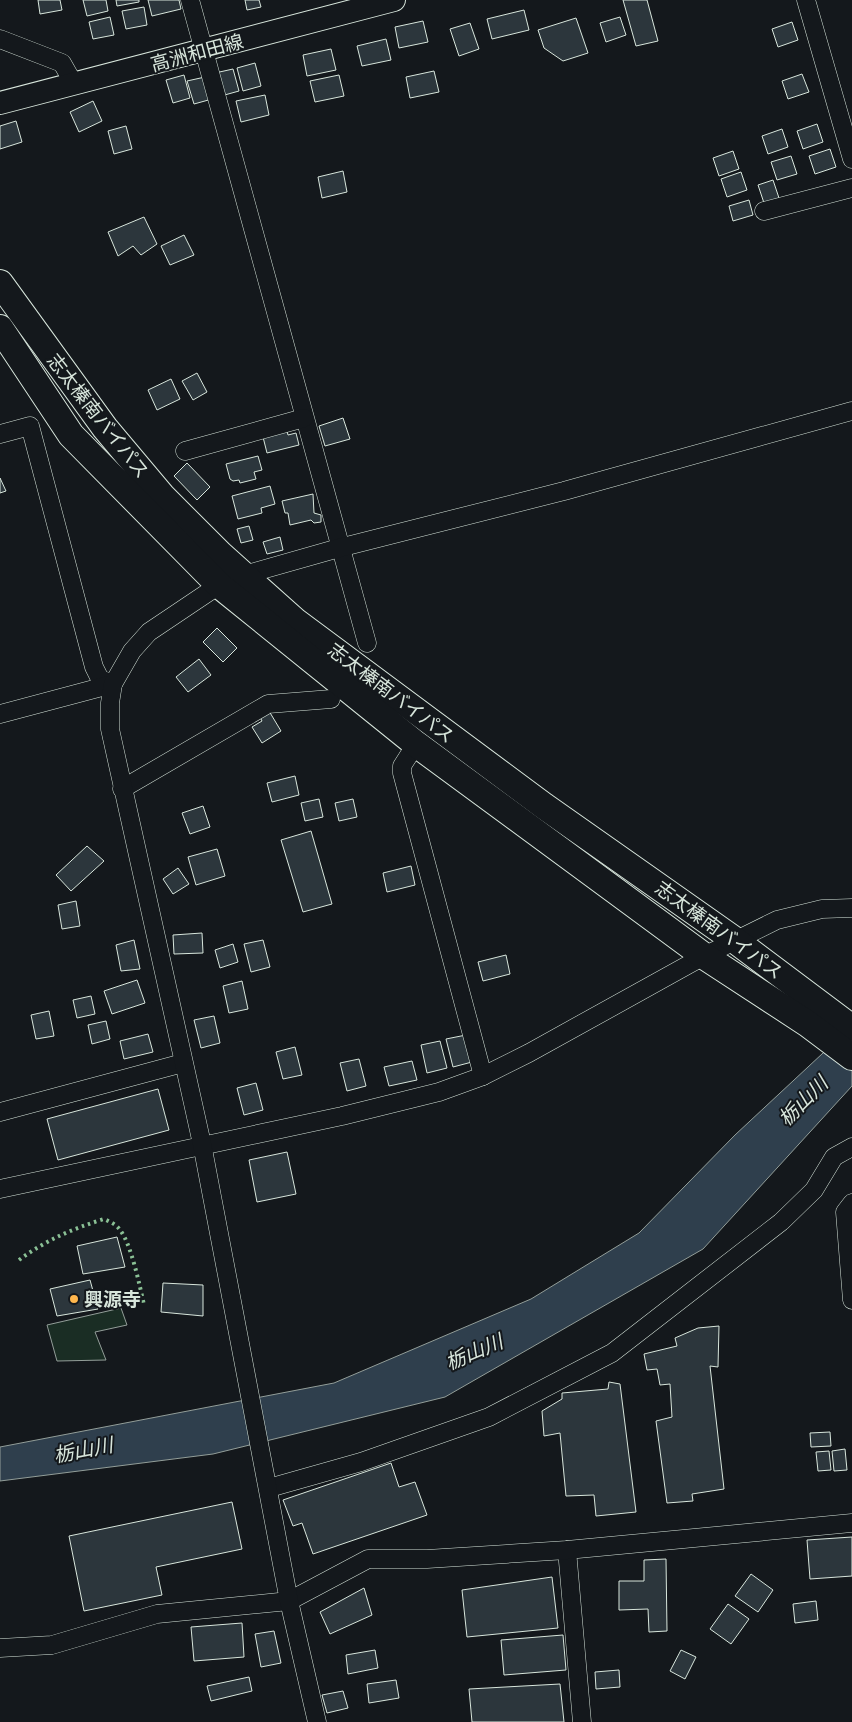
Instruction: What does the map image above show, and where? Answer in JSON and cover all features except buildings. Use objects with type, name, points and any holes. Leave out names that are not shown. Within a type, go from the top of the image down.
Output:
[{"type":"highway","name":"志太榛南バイパス","points":[[0,284],[63,374],[111,436],[163,497],[244,575],[295,621],[478,758],[736,941],[816,1016],[852,1057]]},
{"type":"highway","name":"志太榛南バイパス","points":[[0,328],[71,435],[219,585],[416,744],[704,956],[816,1016],[852,1028]]},
{"type":"main road","name":"高洲和田線","points":[[0,103],[394,0]]},
{"type":"street","points":[[190,0],[339,548],[367,643]]},
{"type":"street","points":[[806,0],[852,160]]},
{"type":"street","points":[[0,39],[62,63],[74,84]]},
{"type":"street","points":[[764,211],[852,188]]},
{"type":"street","points":[[317,1722],[289,1601],[202,1144],[110,729],[110,703],[113,684],[132,651],[149,632],[219,585],[244,575],[339,548],[564,491],[852,411]]},
{"type":"street","points":[[185,450],[304,418]]},
{"type":"street","points":[[0,434],[30,426],[94,667],[100,679],[113,684]]},
{"type":"street","points":[[0,714],[113,684]]},
{"type":"street","points":[[122,789],[268,704],[331,699]]},
{"type":"street","points":[[416,744],[402,766],[402,773],[483,1076]]},
{"type":"street","points":[[0,1189],[202,1144],[342,1116],[439,1092],[483,1076],[529,1053],[704,956],[777,920],[822,909],[852,908]]},
{"type":"street","points":[[0,1112],[183,1064]]},
{"type":"street","points":[[268,1483],[361,1462],[489,1417],[612,1353],[781,1222],[814,1190],[834,1156],[852,1147]]},
{"type":"street","points":[[852,1203],[845,1212],[852,1300]]},
{"type":"street","points":[[0,1648],[52,1645],[157,1614],[289,1601],[368,1559],[427,1559],[567,1550],[852,1523]]},
{"type":"street","points":[[567,1550],[582,1722]]},
{"type":"green space","points":[[121,1308],[127,1325],[95,1332],[106,1360],[57,1361],[47,1325]]},
{"type":"water","name":"栃山川","points":[[852,1026],[852,1086],[703,1249],[445,1397],[213,1454],[0,1481],[0,1447],[334,1383],[531,1299],[639,1233],[735,1135]]},
{"type":"hedge","points":[[19,1260],[60,1236],[104,1219],[117,1226],[124,1236],[135,1266],[144,1305]]},
{"type":"place","name":"興源寺","points":[[74,1299]]}]
